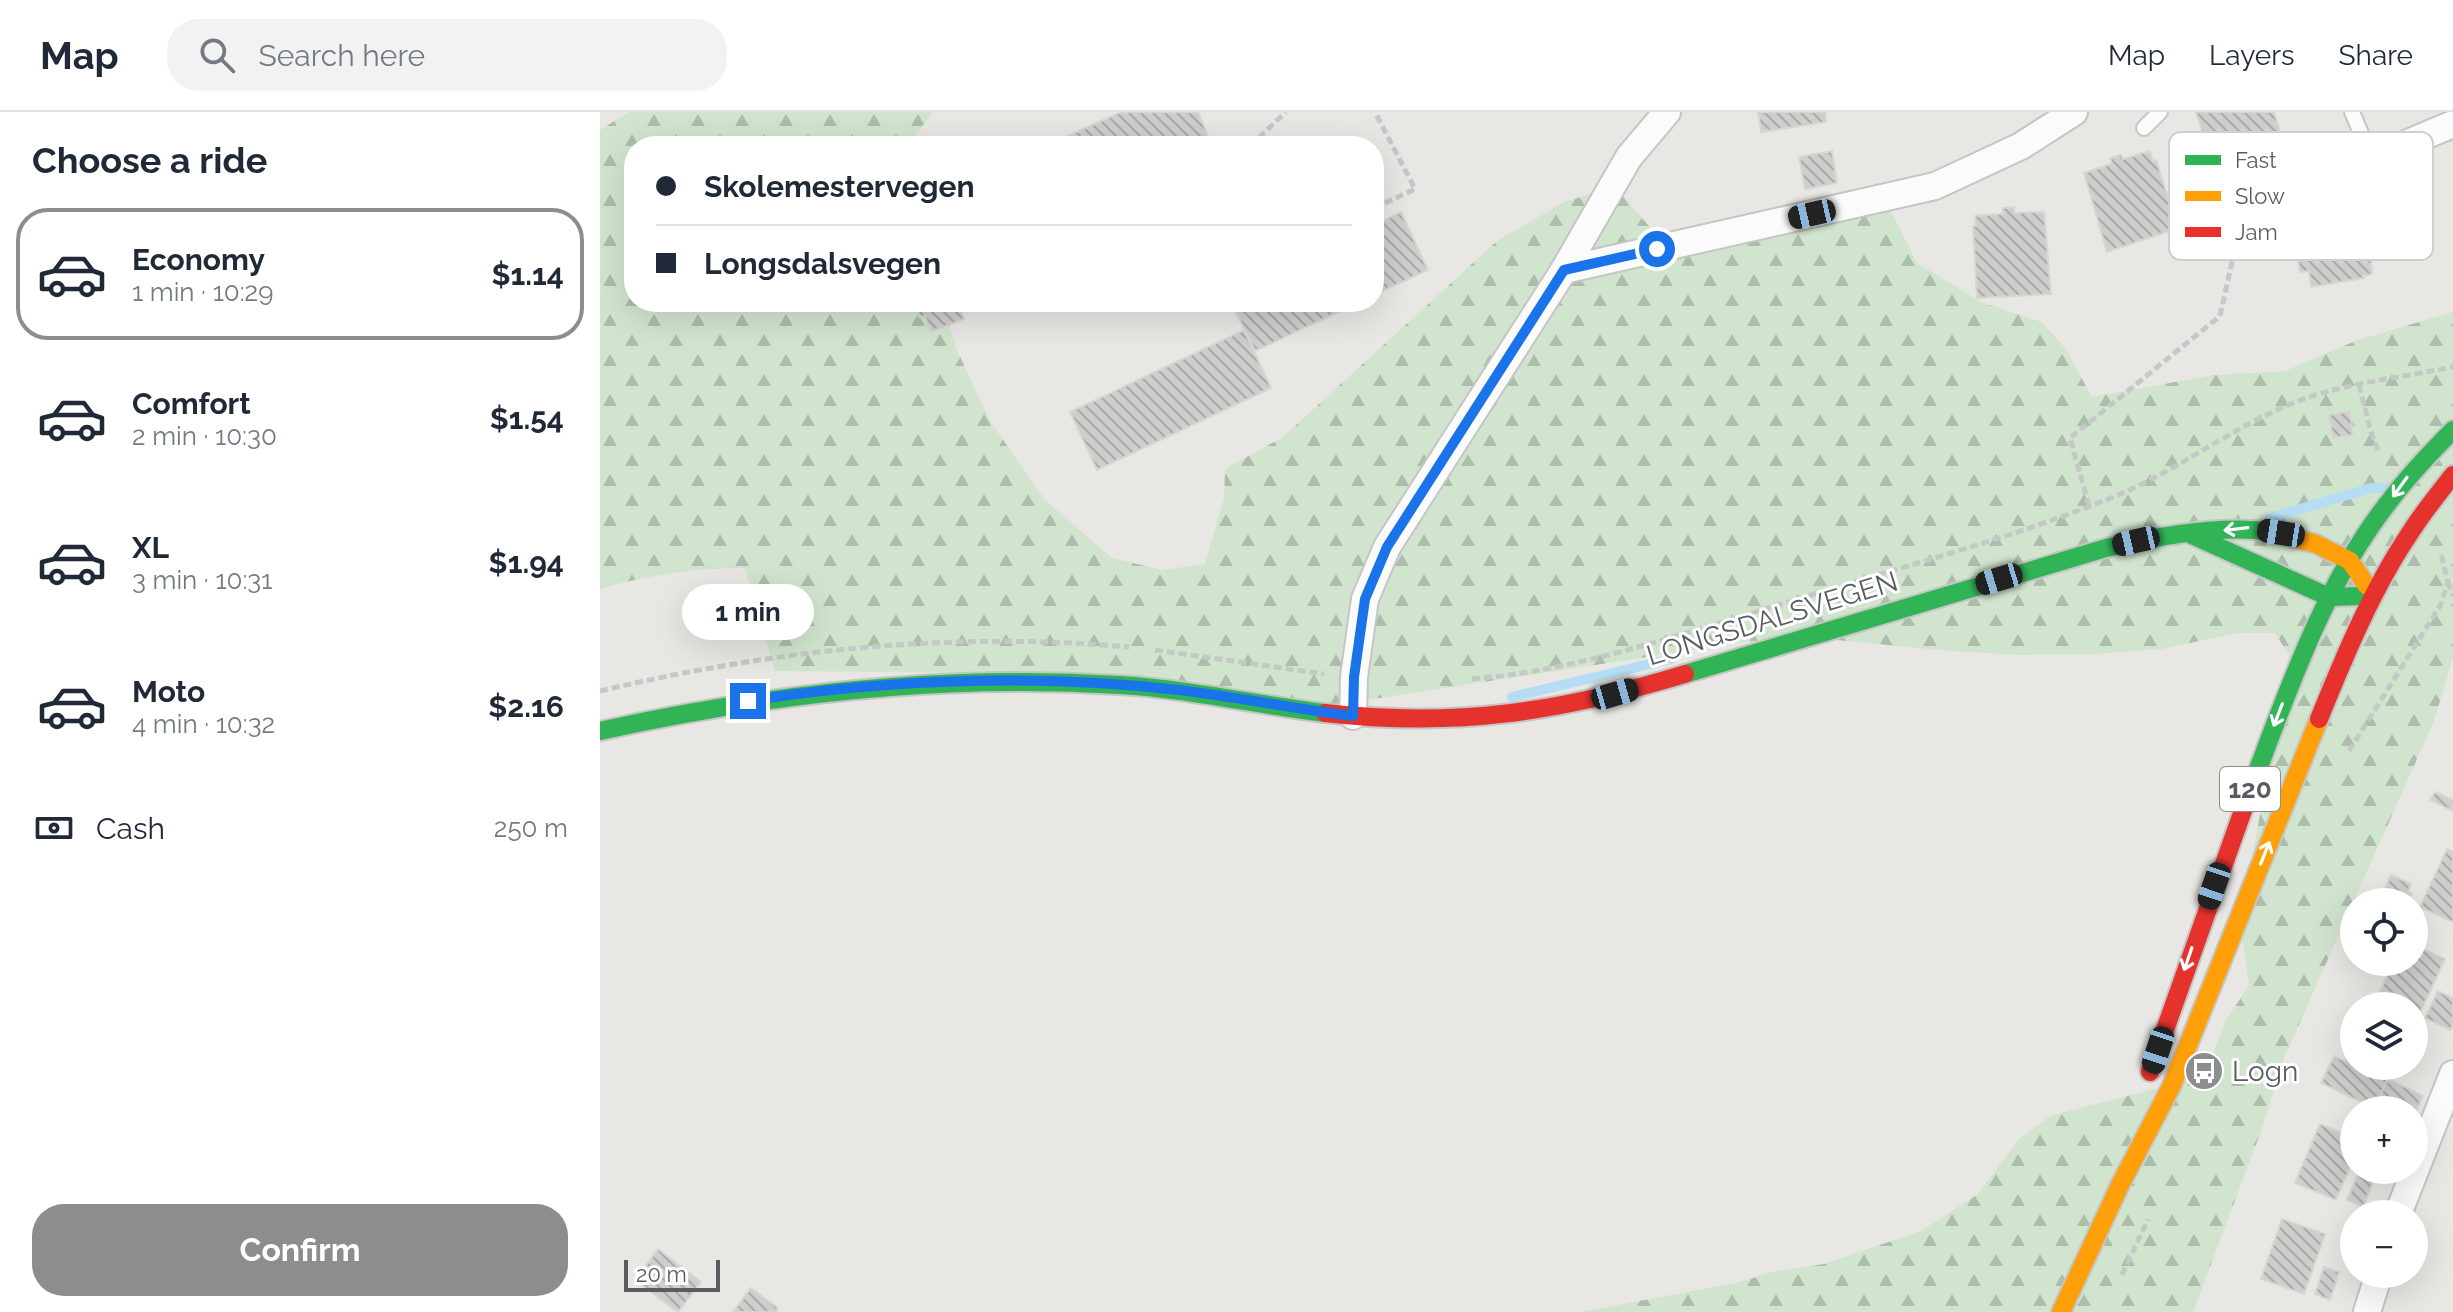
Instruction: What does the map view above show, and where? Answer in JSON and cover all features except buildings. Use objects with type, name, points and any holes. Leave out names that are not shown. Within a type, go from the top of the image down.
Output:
[{"type":"main road","name":"120","points":[[2120,1185],[2144,1095],[2223,860],[2304,651],[2350,561],[2407,476],[2453,430]]},
{"type":"main road","name":"120","points":[[2061,1312],[2120,1185],[2172,1085],[2319,717],[2373,595],[2412,529],[2453,475]]},
{"type":"main road","name":"LONGSDALSVEGEN","points":[[600,731],[766,698],[862,687],[962,682],[1078,683],[1151,688],[1353,716],[1423,720],[1502,716],[1615,694],[2094,551],[2136,541],[2248,528],[2281,533],[2316,544],[2350,561],[2373,595]]},
{"type":"main road","points":[[2192,535],[2329,597],[2373,595]]},
{"type":"street","points":[[1353,716],[1354,677],[1365,599],[1387,547],[1564,270],[1629,157],[1667,112]]},
{"type":"street","points":[[1564,270],[1935,186],[2021,146],[2074,112]]},
{"type":"street","points":[[2433,132],[2453,124]]},
{"type":"street","points":[[2404,1200],[2453,1074]]},
{"type":"street","points":[[2367,1312],[2375,1288]]},
{"type":"lane","points":[[2144,128],[2160,112]]},
{"type":"lane","points":[[2352,112],[2360,132]]},
{"type":"path","points":[[1261,136],[1286,112]]},
{"type":"path","points":[[1375,112],[1415,189],[1384,203]]},
{"type":"path","points":[[2089,506],[2070,438],[2220,316],[2232,260]]},
{"type":"path","points":[[1458,680],[1530,673],[1636,647],[1970,547],[2089,506],[2163,474],[2267,414],[2311,396],[2453,367]]},
{"type":"path","points":[[2359,385],[2371,432],[2385,464]]},
{"type":"path","points":[[2448,582],[2453,596]]},
{"type":"green space","points":[[629,112],[933,112],[915,136],[624,136],[624,312],[946,312],[956,348],[990,421],[1045,500],[1112,558],[1162,570],[1205,564],[1224,499],[1225,469],[1283,437],[1497,241],[1564,202],[1625,184],[1621,194],[1662,241],[1890,209],[1917,263],[1981,302],[2042,322],[2065,348],[2092,397],[2214,375],[2285,371],[2358,340],[2453,312],[2453,658],[2434,721],[2360,888],[2340,888],[2340,932],[2284,1058],[2264,1123],[2193,1312],[1581,1312],[1824,1264],[1921,1231],[1978,1194],[2019,1139],[2050,1116],[2181,1082],[2211,1059],[2225,1022],[2249,985],[2240,924],[2289,655],[2275,633],[2237,633],[2162,649],[2022,655],[1806,637],[1744,642],[1322,707],[1093,674],[775,671],[745,568],[672,573],[600,589],[600,130]]},
{"type":"waterway","points":[[2270,518],[2371,488],[2386,488]]},
{"type":"waterway","points":[[1512,697],[1671,659]]},
{"type":"traffic: fast","points":[[2251,788],[2309,640],[2344,569],[2396,493],[2453,430]]},
{"type":"traffic: fast","points":[[1685,674],[2106,548],[2211,531],[2271,532]]},
{"type":"traffic: fast","points":[[2192,535],[2329,597],[2360,596]]},
{"type":"traffic: fast","points":[[600,731],[793,697],[989,682],[1146,687],[1325,713]]},
{"type":"traffic: slow","points":[[2271,532],[2316,544],[2350,561],[2367,586]]},
{"type":"traffic: slow","points":[[2061,1312],[2120,1185],[2172,1085],[2319,719]]},
{"type":"traffic: jam","points":[[2319,719],[2372,598],[2417,523],[2453,475]]},
{"type":"traffic: jam","points":[[1325,713],[1419,719],[1507,713],[1594,698],[1685,674]]},
{"type":"traffic: jam","points":[[2150,1072],[2251,788]]},
{"type":"place","name":"Logn","points":[[2204,1071]]},
{"type":"route","points":[[748,701],[862,687],[1023,681],[1179,690],[1353,716],[1354,677],[1365,599],[1387,547],[1564,270],[1657,249]]}]
